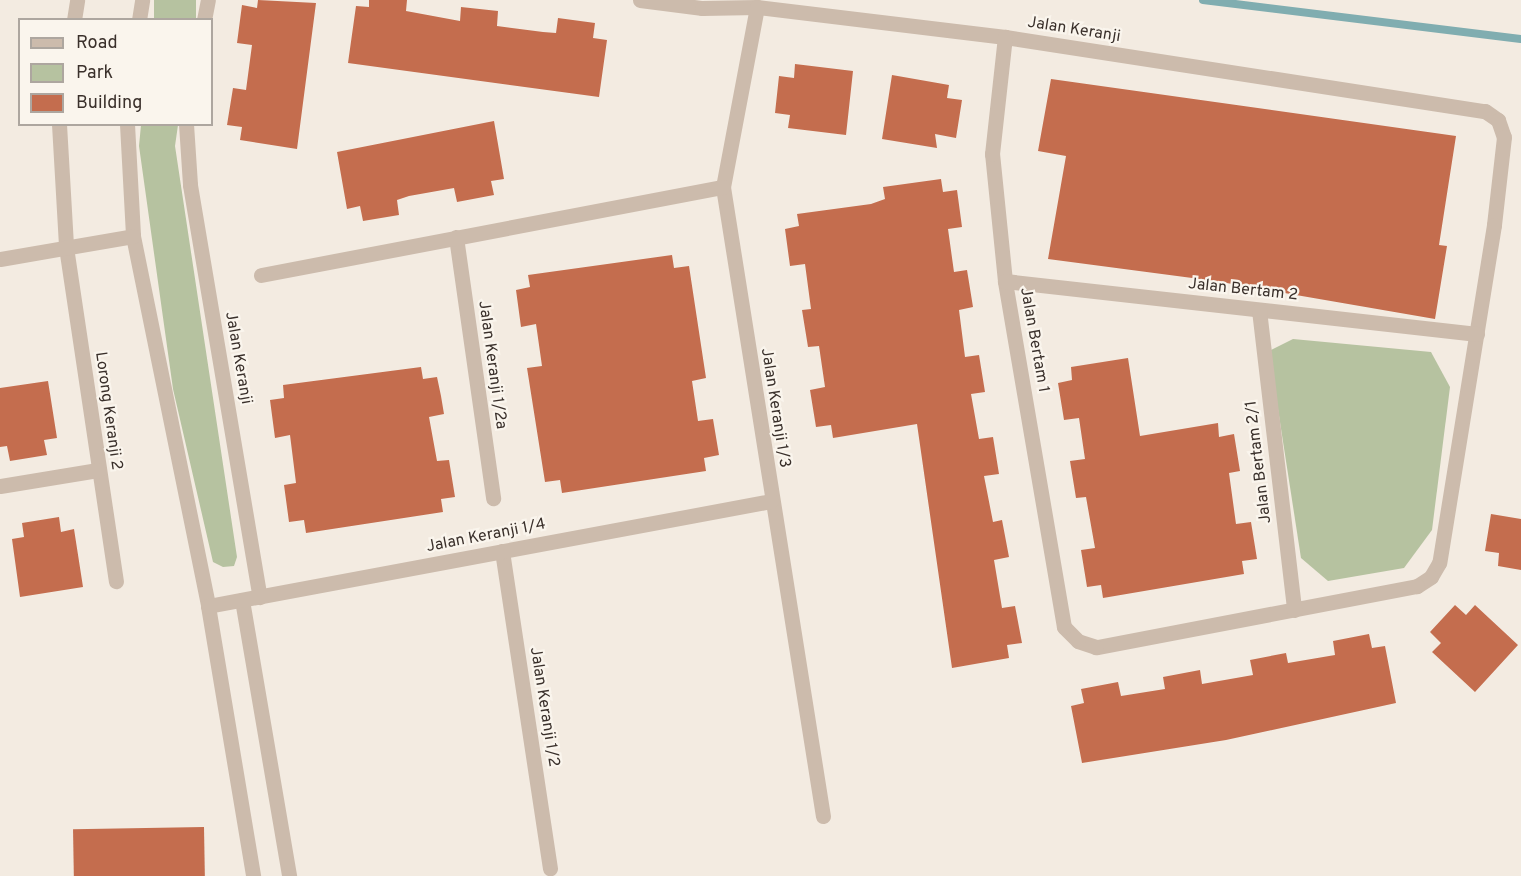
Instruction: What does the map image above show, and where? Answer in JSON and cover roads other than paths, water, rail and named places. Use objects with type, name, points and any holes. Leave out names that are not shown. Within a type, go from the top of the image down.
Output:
[{"type":"street","points":[[74,18],[77,0]]},
{"type":"street","points":[[139,18],[142,0]]},
{"type":"street","points":[[204,18],[208,0]]},
{"type":"street","name":"Jalan Keranji","points":[[640,0],[702,8],[757,7],[1005,37],[1485,111],[1498,120],[1504,137],[1477,334]]},
{"type":"street","name":"Jalan Keranji 1/3","points":[[757,7],[723,187],[771,501],[823,816]]},
{"type":"street","name":"Jalan Bertam 1","points":[[1005,37],[993,154],[1005,281],[1064,627],[1078,641],[1096,647],[1294,610]]},
{"type":"street","name":"Lorong Keranji 2","points":[[59,126],[66,247],[116,580]]},
{"type":"street","points":[[127,126],[134,236],[208,606],[253,876]]},
{"type":"street","name":"Jalan Keranji","points":[[186,126],[190,184],[260,597]]},
{"type":"street","points":[[261,275],[723,187]]},
{"type":"street","points":[[0,259],[134,236]]},
{"type":"street","name":"Jalan Keranji 1/2a","points":[[456,237],[493,498]]},
{"type":"street","name":"Jalan Bertam 2","points":[[1005,281],[1477,334]]},
{"type":"street","name":"Jalan Bertam 2/1","points":[[1259,310],[1294,610]]},
{"type":"street","points":[[1294,610],[1417,586],[1431,577],[1439,563],[1477,334]]},
{"type":"street","points":[[0,486],[98,470]]},
{"type":"street","name":"Jalan Keranji 1/4","points":[[208,606],[771,501]]},
{"type":"street","name":"Jalan Keranji 1/2","points":[[502,551],[550,868]]},
{"type":"street","points":[[242,600],[289,876]]},
{"type":"waterway","points":[[1203,0],[1521,39]]}]
